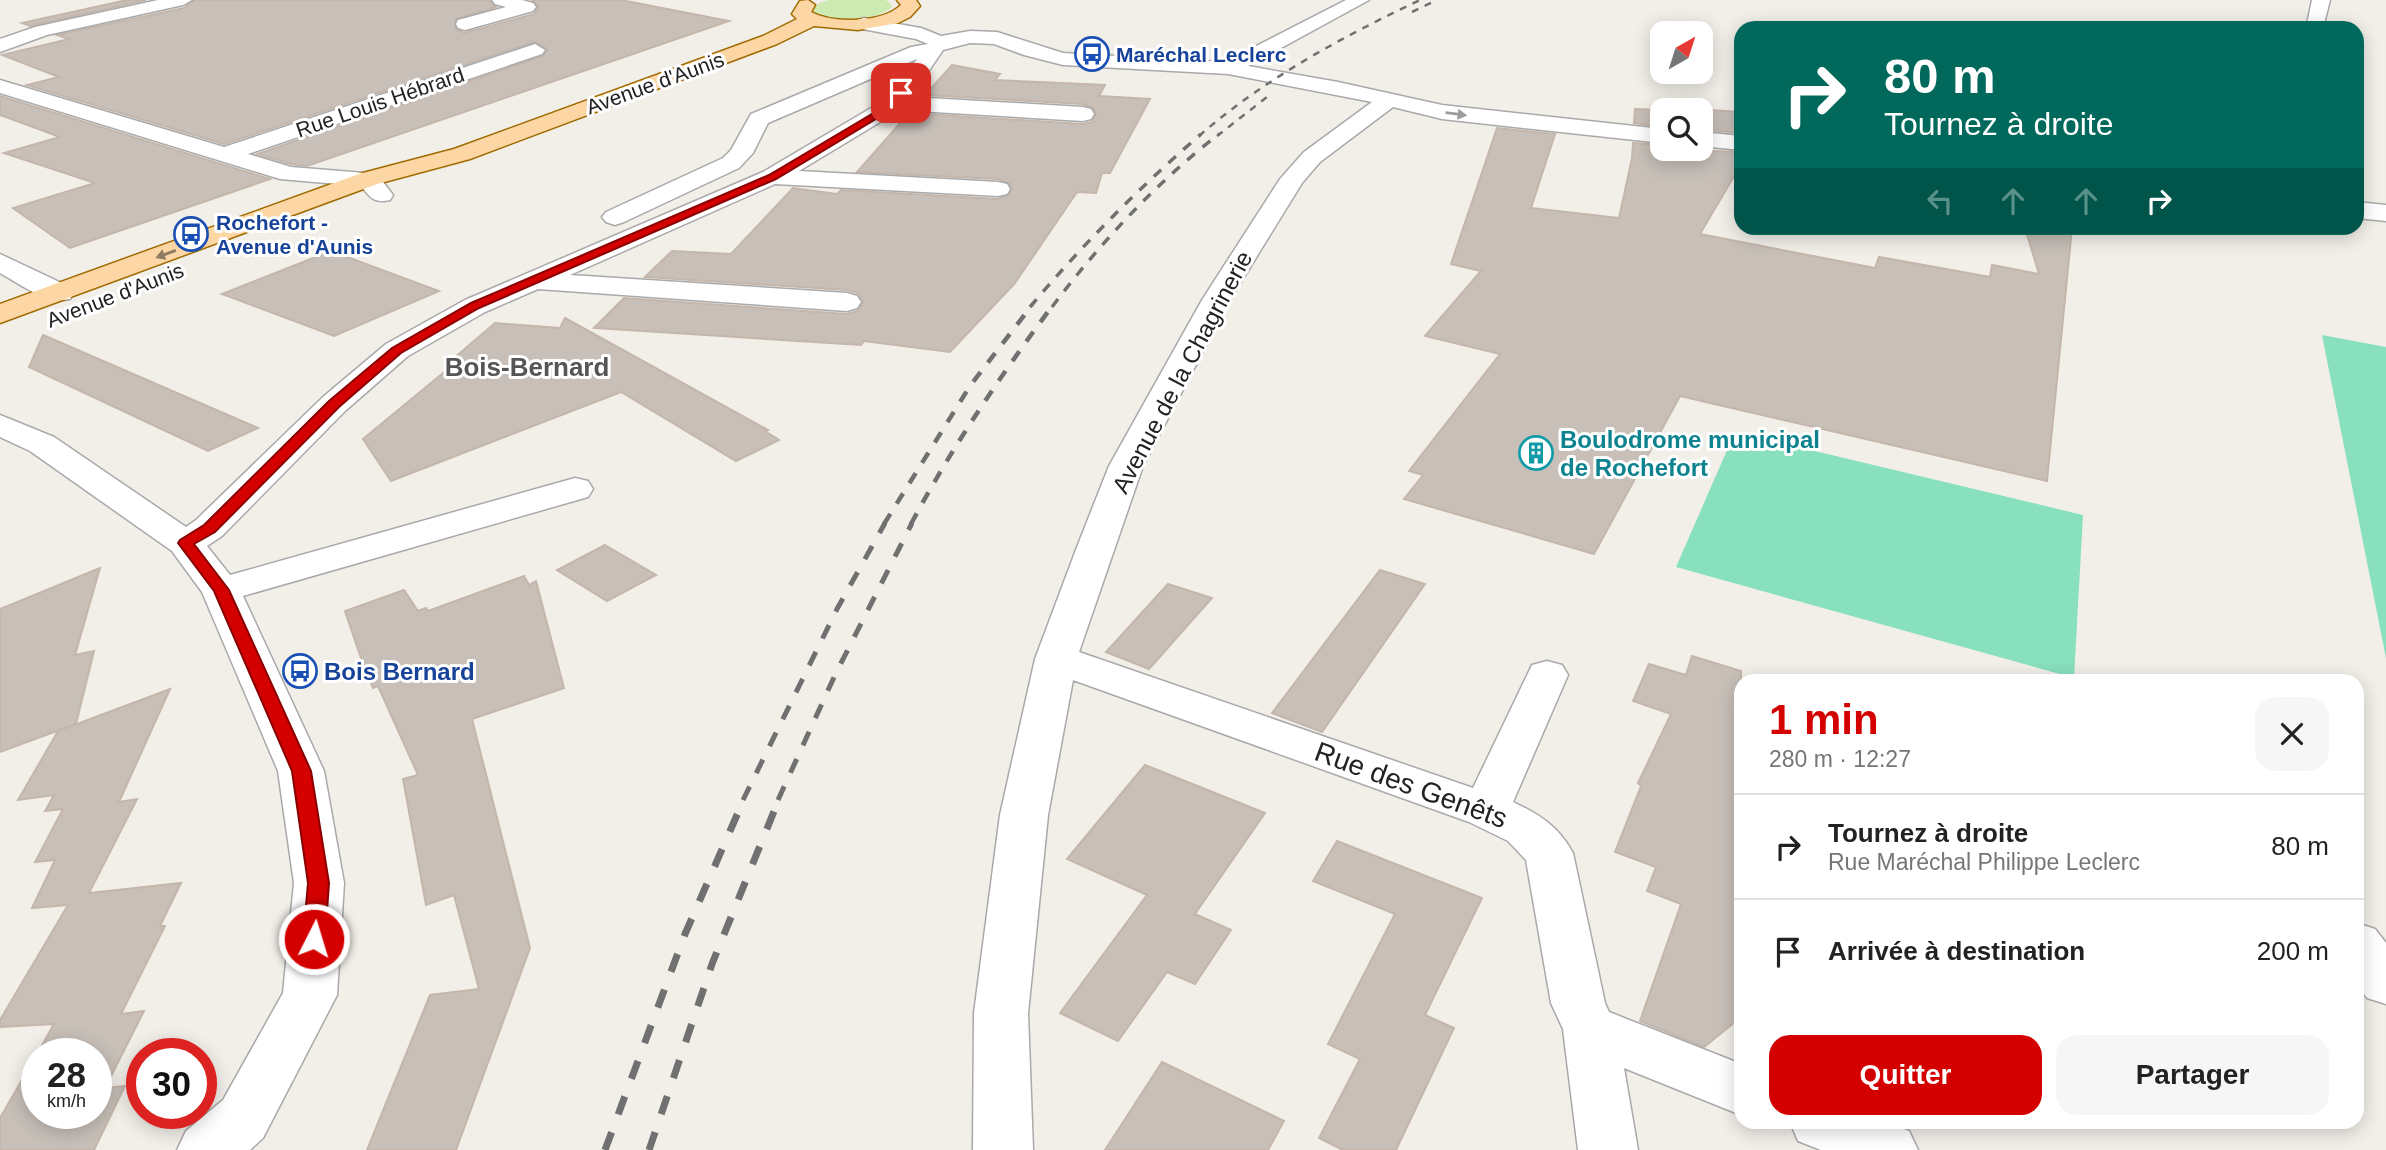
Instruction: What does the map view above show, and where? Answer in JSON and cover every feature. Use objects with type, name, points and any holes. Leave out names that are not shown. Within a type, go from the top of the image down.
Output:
[{"type":"main road","points":[[811,6],[842,24],[864,24],[905,7]]},
{"type":"main road","name":"Avenue d'Aunis","points":[[770,40],[811,6]]},
{"type":"main road","name":"Avenue d'Aunis","points":[[0,339],[462,154],[770,40],[842,24]]},
{"type":"main road","name":"Avenue d'Aunis","points":[[0,314],[283,211],[374,187]]},
{"type":"street","points":[[0,46],[42,31],[183,0]]},
{"type":"street","points":[[465,24],[527,7],[501,0]]},
{"type":"street","points":[[1228,68],[1360,0]]},
{"type":"street","points":[[2317,21],[2321,0]]},
{"type":"street","points":[[905,7],[908,24],[931,42]]},
{"type":"street","points":[[864,24],[953,50],[994,48],[1008,43],[1063,59],[1228,68],[1454,113],[1650,135]]},
{"type":"street","points":[[185,543],[209,528],[334,404],[397,350],[475,306],[772,177],[896,103],[931,42]]},
{"type":"street","points":[[617,244],[602,226],[614,217],[731,163],[741,153],[760,119],[918,51],[931,42]]},
{"type":"street","name":"Rue Louis Hébrard","points":[[225,154],[535,50]]},
{"type":"street","name":"Rue Louis Hébrard","points":[[0,86],[289,174],[374,187]]},
{"type":"street","points":[[8,112],[50,100]]},
{"type":"street","name":"Avenue de la Chagrinerie","points":[[1003,1150],[1001,1013],[1024,815],[1056,659],[1126,466],[1216,300],[1292,179],[1312,157],[1389,100]]},
{"type":"street","points":[[896,103],[1083,114]]},
{"type":"street","points":[[1713,140],[1734,142]]},
{"type":"street","points":[[283,211],[281,205],[289,174]]},
{"type":"street","points":[[772,177],[998,189]]},
{"type":"street","points":[[2364,210],[2386,212]]},
{"type":"street","points":[[0,262],[60,293]]},
{"type":"street","points":[[534,280],[848,302]]},
{"type":"street","points":[[0,425],[42,444],[185,543],[221,590],[301,771],[319,883],[310,995],[243,1119],[206,1150]]},
{"type":"street","points":[[221,590],[575,489]]},
{"type":"street","name":"Rue des Genêts","points":[[1056,659],[1486,810],[1525,828],[1549,853],[1577,1003],[1590,1029],[1608,1150]]},
{"type":"street","points":[[1486,810],[1547,675]]},
{"type":"street","points":[[2364,953],[2386,982]]},
{"type":"street","points":[[1590,1029],[1734,1087]]},
{"type":"street","points":[[1836,1129],[1888,1150]]},
{"type":"green space","points":[[829,0],[886,0],[892,5],[873,16],[851,20],[829,18],[812,10],[819,3]]},
{"type":"green space","points":[[2322,335],[2386,347],[2386,658]]},
{"type":"green space","points":[[1735,432],[2083,515],[2074,674],[2060,674],[1676,567]]},
{"type":"building","points":[[127,0],[146,0],[30,26],[22,23]]},
{"type":"building","points":[[194,0],[489,0],[496,7],[456,19],[456,29],[464,33],[534,14],[539,7],[532,0],[621,0],[729,21],[307,166],[257,154],[543,56],[548,49],[534,42],[224,144],[27,85],[59,77],[2,55],[69,39],[57,35],[184,8]]},
{"type":"building","points":[[952,65],[1000,74],[995,80],[1105,85],[1099,96],[1150,99],[1110,173],[1102,173],[1096,193],[1077,192],[1015,283],[950,352],[864,341],[861,345],[594,328],[624,298],[847,314],[858,311],[863,301],[858,293],[847,290],[645,277],[672,251],[731,254],[793,188],[837,194],[841,190],[998,199],[1009,195],[1012,190],[1009,183],[998,179],[857,172],[909,113],[1083,124],[1092,122],[1096,115],[1093,108],[1083,104],[925,95]]},
{"type":"building","points":[[0,96],[270,179],[70,248],[13,208],[95,183],[4,153],[60,137],[0,115]]},
{"type":"building","points":[[1635,109],[1650,110],[1650,125],[1634,123]]},
{"type":"building","points":[[1713,110],[1734,112],[1734,133],[1713,130]]},
{"type":"building","points":[[1497,128],[1555,134],[1531,208],[1619,218],[1633,143],[1650,144],[1650,161],[1713,161],[1713,151],[1734,152],[1734,176],[1700,234],[1875,268],[1879,257],[1990,277],[1992,265],[2039,274],[2027,235],[2071,235],[2047,481],[1680,396],[1594,554],[1404,499],[1423,475],[1409,471],[1500,354],[1425,336],[1481,271],[1451,264]]},
{"type":"building","points":[[331,251],[439,291],[334,336],[222,294]]},
{"type":"building","points":[[565,318],[768,430],[765,431],[779,440],[736,461],[621,392],[391,481],[363,439],[460,359],[454,358],[495,323],[560,328]]},
{"type":"building","points":[[43,335],[258,428],[208,451],[29,367]]},
{"type":"building","points":[[605,545],[656,575],[607,601],[557,570]]},
{"type":"building","points":[[100,568],[75,655],[94,651],[76,724],[0,752],[0,609]]},
{"type":"building","points":[[1380,570],[1425,584],[1322,732],[1272,713]]},
{"type":"building","points":[[524,576],[529,585],[536,581],[564,688],[472,719],[530,948],[456,1150],[367,1150],[430,995],[479,989],[454,895],[426,905],[403,779],[418,775],[378,686],[373,688],[345,611],[404,590],[418,611],[426,608],[428,611]]},
{"type":"building","points":[[1168,584],[1212,598],[1149,669],[1106,652]]},
{"type":"building","points":[[1692,656],[1741,671],[1741,674],[1734,674],[1734,1023],[1704,1047],[1640,1021],[1681,904],[1647,891],[1656,867],[1615,852],[1641,786],[1638,783],[1671,714],[1633,701],[1649,664],[1686,675]]},
{"type":"building","points":[[170,689],[119,802],[137,799],[89,893],[181,883],[160,926],[165,926],[121,1014],[144,1011],[130,1038],[126,1038],[126,1047],[112,1074],[112,1038],[46,1038],[54,1024],[0,1027],[0,1020],[68,905],[32,908],[55,860],[35,862],[63,809],[45,811],[54,795],[18,800],[58,731]]},
{"type":"building","points":[[1145,765],[1265,813],[1195,914],[1231,930],[1195,984],[1167,972],[1118,1041],[1060,1013],[1147,895],[1067,859]]},
{"type":"building","points":[[1337,841],[1482,898],[1425,1015],[1454,1028],[1396,1150],[1343,1150],[1319,1138],[1360,1059],[1328,1044],[1395,914],[1313,881]]},
{"type":"building","points":[[1162,1062],[1284,1121],[1268,1150],[1105,1150]]},
{"type":"building","points":[[21,1081],[21,1129],[104,1129],[94,1150],[0,1150],[0,1118]]},
{"type":"building","points":[[125,1086],[112,1113],[112,1087]]},
{"type":"railway","points":[[1199,136],[1277,78],[1362,29],[1420,0]]},
{"type":"railway","points":[[1412,12],[1437,0]]},
{"type":"railway","points":[[1217,136],[1267,97]]},
{"type":"railway","points":[[1030,307],[1112,217],[1201,134]]},
{"type":"railway","points":[[1052,307],[1089,260],[1130,215],[1173,173],[1219,134]]},
{"type":"railway","points":[[884,524],[970,386],[1032,305]]},
{"type":"railway","points":[[911,524],[978,412],[1053,305]]},
{"type":"railway","points":[[743,800],[837,609],[885,523]]},
{"type":"railway","points":[[778,800],[835,675],[912,523]]},
{"type":"railway","points":[[605,1150],[685,934],[744,799]]},
{"type":"railway","points":[[649,1150],[712,964],[779,799]]},
{"type":"place","name":"Maréchal Leclerc","points":[[1092,54]]},
{"type":"place","name":"Rochefort - Avenue d'Aunis","points":[[191,234]]},
{"type":"place","name":"Boulodrome municipal de Rochefort","points":[[1536,453]]},
{"type":"place","name":"Bois Bernard","points":[[300,671]]},
{"type":"district","name":"Bois-Bernard","points":[[527,367]]},
{"type":"route","points":[[314,939],[319,883],[301,771],[221,590],[185,543],[209,528],[334,404],[397,350],[475,306],[772,177],[896,103],[901,93]]}]
